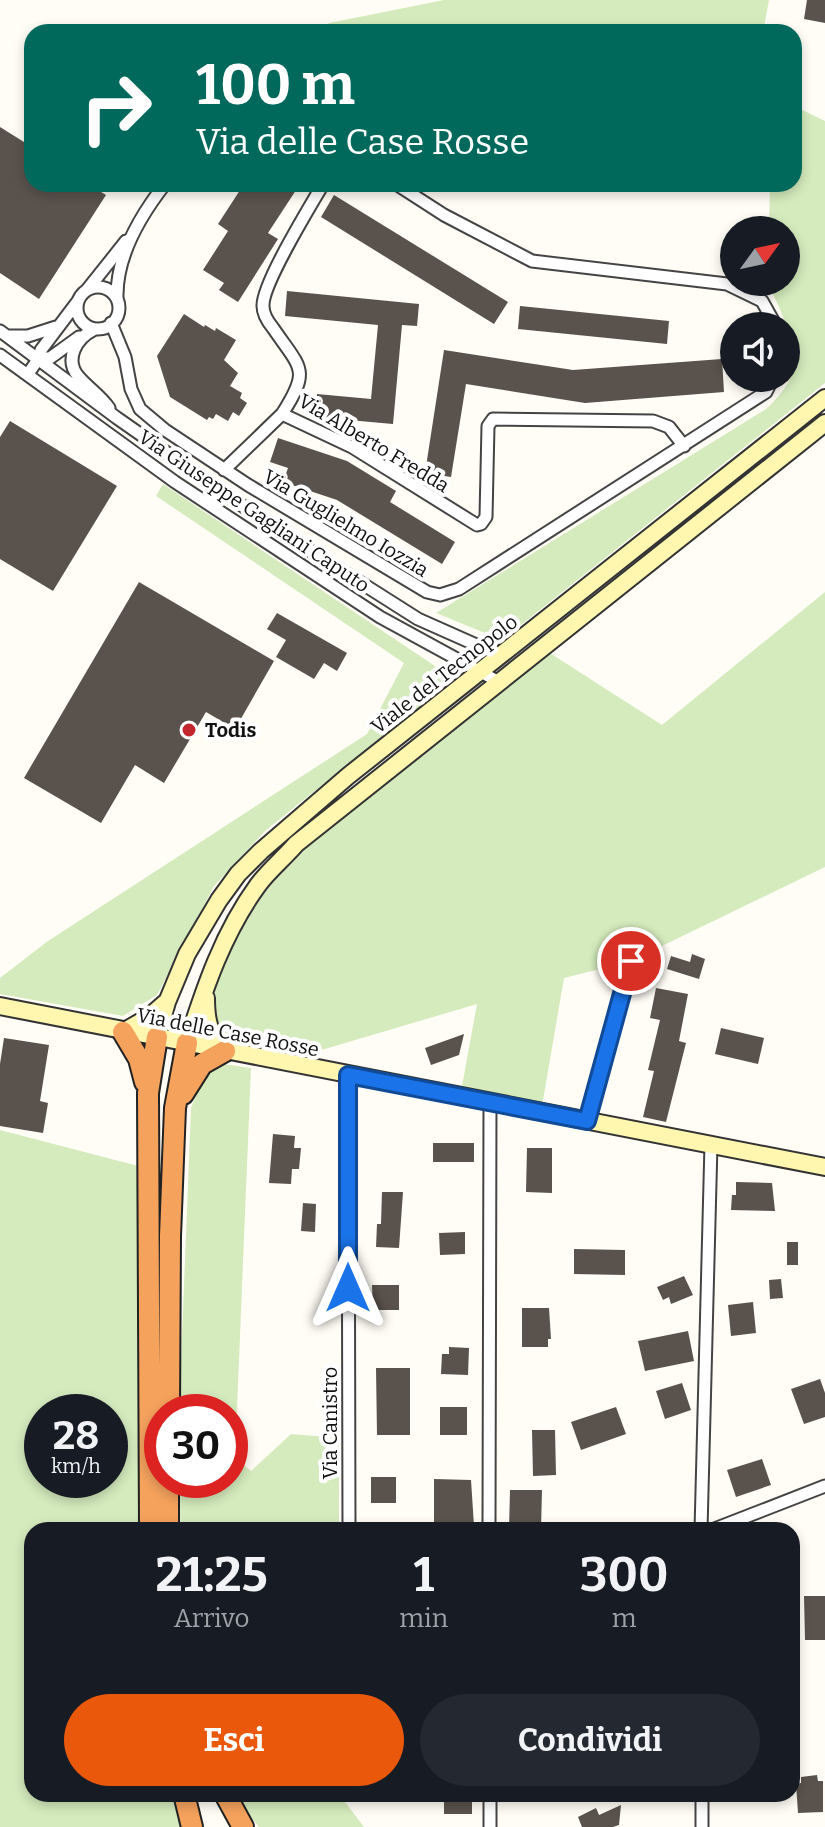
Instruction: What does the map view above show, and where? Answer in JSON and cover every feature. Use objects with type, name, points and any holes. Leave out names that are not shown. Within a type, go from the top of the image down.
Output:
[{"type":"highway","points":[[123,1032],[139,1059],[148,1093]]},
{"type":"highway","points":[[150,1522],[148,1093],[157,1037]]},
{"type":"highway","points":[[169,1394],[175,1108],[187,1043]]},
{"type":"highway","points":[[175,1108],[195,1071],[225,1051]]},
{"type":"highway","points":[[168,1498],[169,1522]]},
{"type":"highway","points":[[186,1802],[192,1827]]},
{"type":"highway","points":[[200,1802],[206,1827]]},
{"type":"highway","points":[[229,1802],[243,1827]]},
{"type":"main road","name":"Viale del Tecnopolo","points":[[157,1037],[167,1002],[187,954],[238,874],[261,851],[348,776],[825,398]]},
{"type":"main road","name":"Viale del Tecnopolo","points":[[187,1043],[207,981],[226,937],[260,882],[296,844],[825,423]]},
{"type":"main road","points":[[207,981],[208,1025],[225,1051]]},
{"type":"main road","points":[[123,1032],[167,1002]]},
{"type":"main road","name":"Via delle Case Rosse","points":[[0,1006],[825,1167]]},
{"type":"street","points":[[28,374],[41,350],[134,232],[160,192]]},
{"type":"street","name":"Via Alberto Fredda","points":[[319,192],[270,281],[263,301],[267,320],[296,361],[300,376],[298,390],[282,414],[352,447],[477,525],[486,517],[488,426],[493,419],[653,421],[669,427],[684,446]]},
{"type":"street","points":[[408,192],[444,215],[532,261],[727,284],[762,301],[768,312]]},
{"type":"street","points":[[39,358],[50,358],[70,341],[111,323],[118,311],[118,272],[134,232]]},
{"type":"street","points":[[642,259],[643,274]]},
{"type":"street","points":[[88,332],[78,315],[81,298],[96,287],[105,287],[117,298]]},
{"type":"street","name":"Via Guglielmo Iozzia","points":[[111,323],[125,357],[131,389],[140,409],[165,430],[318,529],[427,592],[440,595],[459,589],[766,392]]},
{"type":"street","points":[[4,334],[42,333],[60,325]]},
{"type":"street","points":[[88,332],[74,349],[72,362],[76,374],[101,396],[117,418]]},
{"type":"street","name":"Via Giuseppe Gagliani Caputo","points":[[4,334],[273,527],[418,619],[499,655]]},
{"type":"street","name":"Via Giuseppe Gagliani Caputo","points":[[0,355],[175,482],[380,617],[499,682]]},
{"type":"street","points":[[224,470],[282,414]]},
{"type":"street","points":[[587,1121],[631,961]]},
{"type":"street","name":"Via Canistro","points":[[348,1075],[349,1522]]},
{"type":"street","points":[[489,1522],[490,1102]]},
{"type":"street","points":[[701,1522],[711,1144]]},
{"type":"street","points":[[733,1522],[825,1486]]},
{"type":"street","points":[[490,1802],[490,1827]]},
{"type":"street","points":[[702,1802],[702,1827]]},
{"type":"green space","points":[[444,0],[769,0],[764,24],[329,23]]},
{"type":"green space","points":[[802,110],[825,121],[825,383],[502,640],[436,613],[766,409],[782,392],[800,392],[800,312],[781,312],[774,296],[800,296],[800,216],[769,216],[770,192],[802,192]]},
{"type":"green space","points":[[163,484],[444,672],[441,690],[266,830],[214,886],[157,995],[123,1016],[0,994],[0,978],[48,941],[367,734],[404,663],[156,496]]},
{"type":"green space","points":[[825,592],[825,867],[631,961],[564,978],[541,1112],[460,1097],[477,1004],[281,1062],[187,1043],[260,882],[542,648],[662,725]]},
{"type":"green space","points":[[223,1064],[251,1068],[238,1394],[180,1394],[191,1108],[204,1076]]},
{"type":"green space","points":[[0,1130],[142,1167],[144,1522],[24,1522],[24,1802],[178,1802],[184,1827],[0,1827]]},
{"type":"green space","points":[[291,1434],[339,1438],[339,1522],[181,1522],[179,1498],[248,1498],[248,1469],[251,1471]]},
{"type":"green space","points":[[241,1802],[345,1802],[364,1827],[259,1827]]},
{"type":"building","points":[[807,0],[825,0],[825,23],[804,19]]},
{"type":"building","points":[[0,127],[24,142],[24,192],[101,192],[106,195],[39,299],[0,273]]},
{"type":"building","points":[[239,192],[295,192],[268,233],[278,239],[238,302],[219,290],[224,283],[203,270],[228,231],[218,224]]},
{"type":"building","points":[[334,195],[508,302],[494,324],[321,217]]},
{"type":"building","points":[[287,291],[419,304],[417,326],[402,325],[393,424],[315,417],[317,394],[371,399],[378,325],[285,316]]},
{"type":"building","points":[[520,306],[669,321],[667,344],[518,329]]},
{"type":"building","points":[[184,314],[204,327],[215,331],[216,328],[236,340],[224,360],[238,373],[230,386],[242,393],[240,398],[247,403],[239,416],[233,412],[228,421],[216,414],[213,419],[209,417],[207,420],[170,397],[157,356]]},
{"type":"building","points":[[444,350],[573,370],[720,359],[720,392],[724,392],[585,403],[466,384],[451,477],[425,473]]},
{"type":"building","points":[[10,421],[117,486],[53,591],[0,559],[0,437]]},
{"type":"building","points":[[278,438],[347,461],[396,491],[390,502],[455,542],[442,564],[337,500],[283,482],[288,468],[270,462]]},
{"type":"building","points":[[139,582],[274,661],[235,729],[206,712],[164,783],[135,765],[101,823],[24,778]]},
{"type":"building","points":[[277,613],[347,653],[337,671],[324,663],[314,679],[276,657],[286,640],[267,629]]},
{"type":"building","points":[[692,954],[705,959],[699,979],[667,969],[671,956],[690,962]]},
{"type":"building","points":[[656,988],[688,994],[679,1041],[686,1043],[666,1122],[643,1117],[654,1071],[648,1070],[660,1020],[650,1018]]},
{"type":"building","points":[[721,1028],[764,1038],[758,1064],[715,1054]]},
{"type":"building","points":[[464,1034],[459,1055],[431,1065],[425,1048]]},
{"type":"building","points":[[4,1038],[49,1045],[40,1101],[48,1103],[43,1133],[0,1126],[0,1064]]},
{"type":"building","points":[[273,1134],[295,1136],[294,1148],[301,1148],[299,1169],[292,1169],[291,1184],[269,1183]]},
{"type":"building","points":[[433,1143],[474,1143],[474,1162],[433,1162]]},
{"type":"building","points":[[527,1148],[552,1148],[552,1193],[526,1192]]},
{"type":"building","points":[[736,1182],[772,1183],[775,1211],[731,1210]]},
{"type":"building","points":[[382,1192],[403,1192],[399,1248],[376,1247],[377,1224],[381,1224]]},
{"type":"building","points":[[303,1203],[316,1204],[315,1232],[301,1231]]},
{"type":"building","points":[[465,1232],[465,1254],[440,1255],[439,1233]]},
{"type":"building","points":[[787,1242],[798,1242],[798,1265],[787,1265]]},
{"type":"building","points":[[574,1249],[625,1250],[625,1275],[574,1274]]},
{"type":"building","points":[[684,1276],[693,1295],[671,1304],[669,1297],[663,1300],[657,1287]]},
{"type":"building","points":[[781,1279],[783,1298],[770,1299],[769,1280]]},
{"type":"building","points":[[372,1285],[399,1285],[399,1310],[373,1310]]},
{"type":"building","points":[[753,1302],[756,1333],[731,1336],[728,1305]]},
{"type":"building","points":[[522,1308],[549,1308],[551,1339],[548,1339],[548,1347],[522,1347]]},
{"type":"building","points":[[688,1331],[694,1361],[645,1371],[638,1341]]},
{"type":"building","points":[[449,1347],[469,1348],[468,1375],[441,1374],[442,1354],[449,1354]]},
{"type":"building","points":[[376,1368],[410,1368],[410,1435],[377,1435]]},
{"type":"building","points":[[820,1379],[825,1393],[825,1417],[804,1424],[791,1389]]},
{"type":"building","points":[[682,1383],[691,1410],[665,1419],[656,1391]]},
{"type":"building","points":[[440,1407],[467,1407],[467,1435],[440,1435]]},
{"type":"building","points":[[616,1407],[626,1434],[581,1450],[571,1422]]},
{"type":"building","points":[[532,1430],[555,1430],[556,1475],[533,1476]]},
{"type":"building","points":[[762,1459],[771,1485],[736,1497],[727,1470]]},
{"type":"building","points":[[371,1477],[396,1477],[396,1503],[371,1503]]},
{"type":"building","points":[[434,1479],[471,1480],[474,1522],[434,1522]]},
{"type":"building","points":[[510,1490],[542,1490],[541,1522],[509,1522]]},
{"type":"building","points":[[804,1596],[825,1596],[825,1640],[805,1640]]},
{"type":"building","points":[[817,1775],[818,1781],[823,1781],[823,1812],[798,1813],[801,1777]]},
{"type":"building","points":[[444,1802],[472,1802],[472,1814],[444,1814]]},
{"type":"building","points":[[621,1805],[619,1825],[582,1827],[578,1817],[596,1808],[599,1815]]},
{"type":"place","name":"Todis","points":[[189,730]]},
{"type":"route","points":[[348,1288],[348,1075],[587,1121],[631,961]]}]
